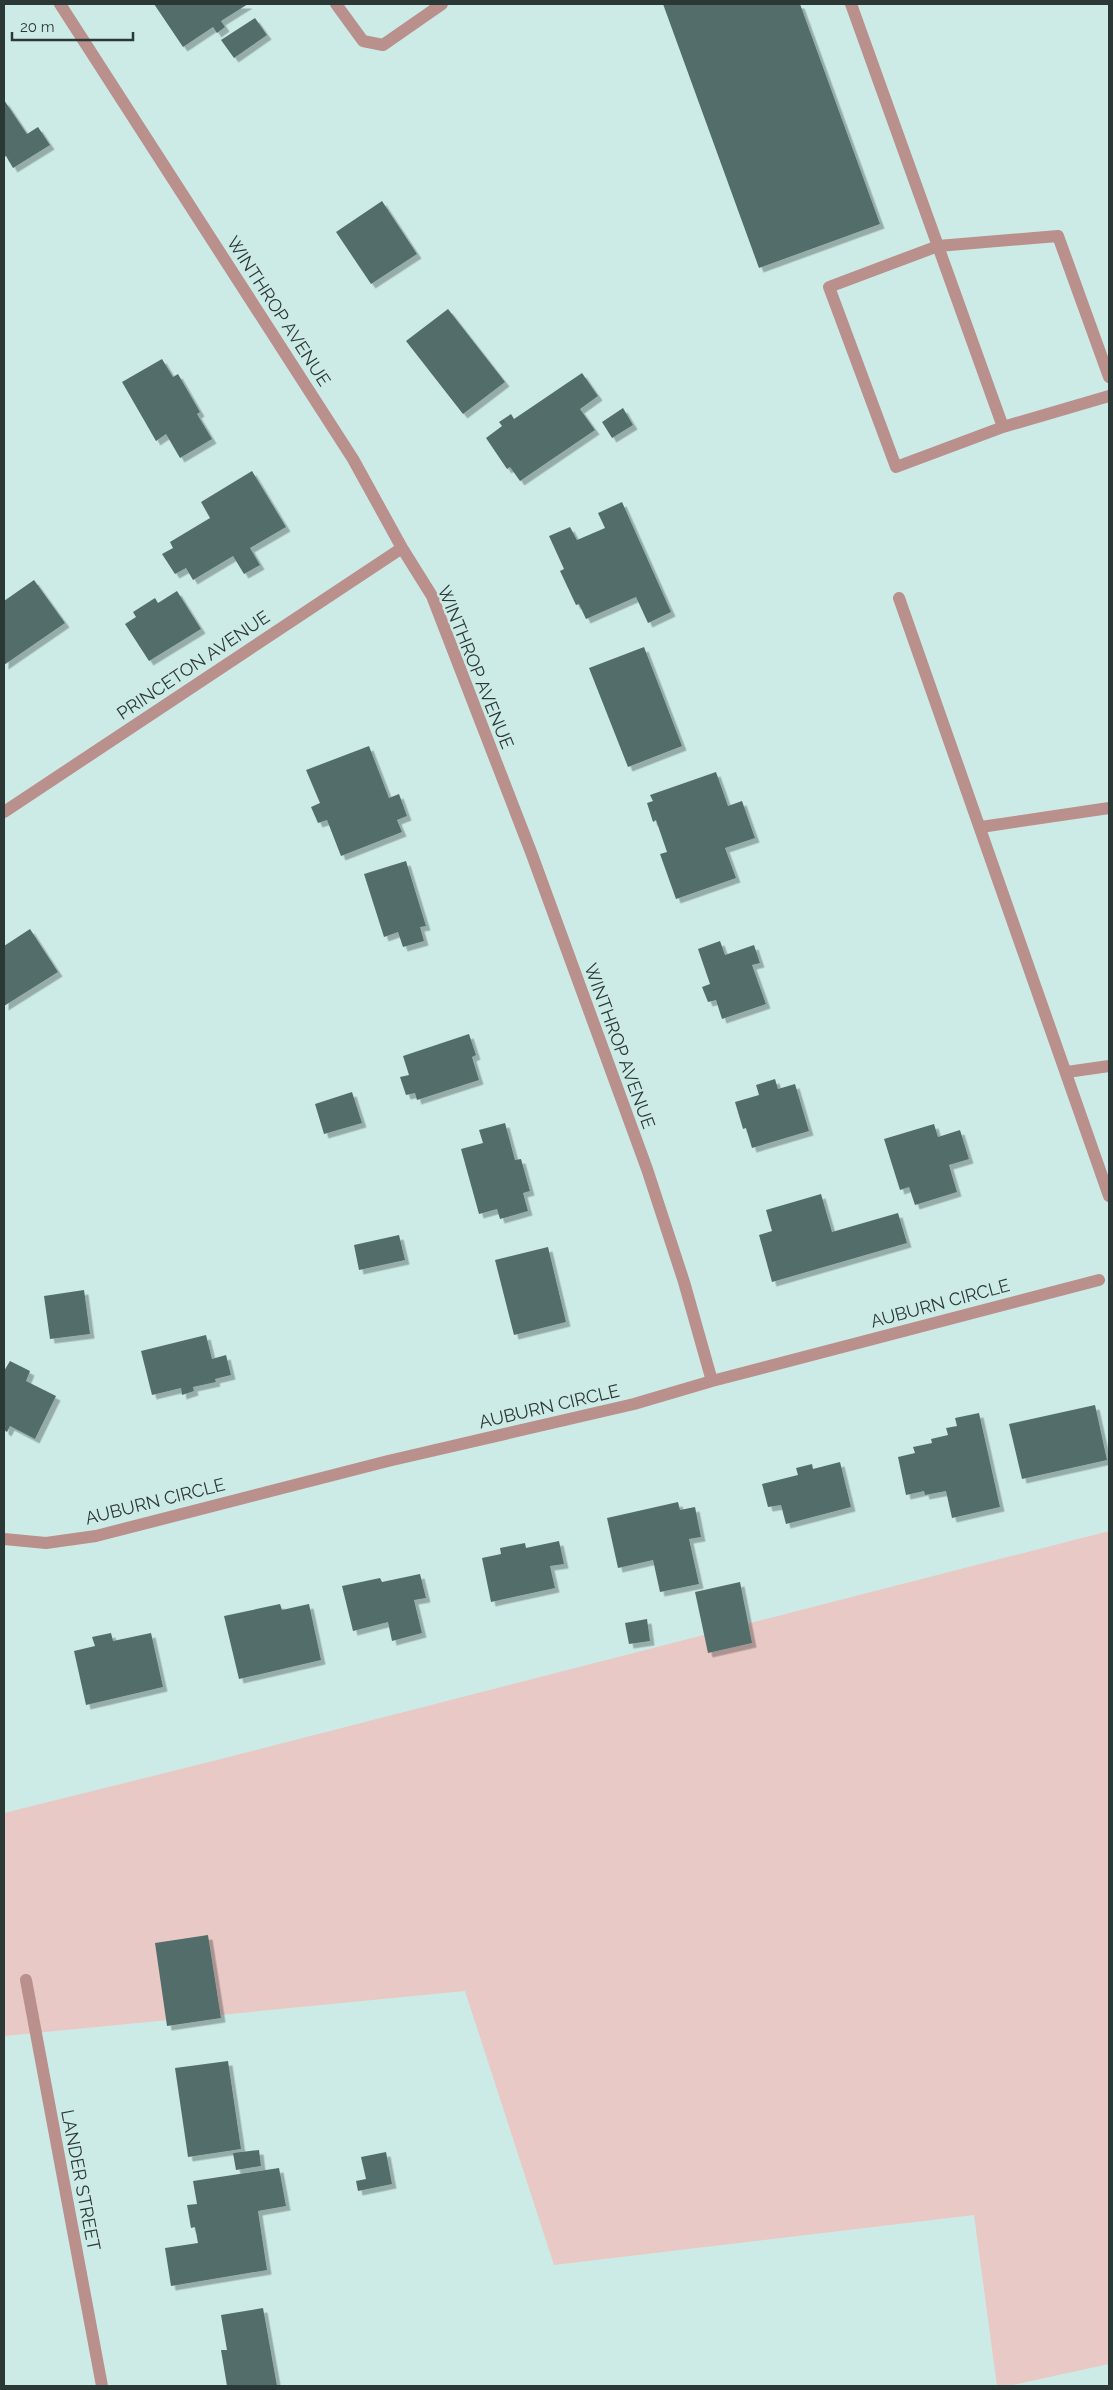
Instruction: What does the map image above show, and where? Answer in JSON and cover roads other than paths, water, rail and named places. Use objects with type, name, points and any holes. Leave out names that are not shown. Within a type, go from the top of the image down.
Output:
[{"type":"street","name":"WINTHROP AVENUE","points":[[60,4],[353,459],[402,548],[432,596],[531,852],[646,1169],[684,1282],[712,1381]]},
{"type":"street","points":[[336,4],[363,41],[383,45],[442,4]]},
{"type":"street","points":[[851,4],[1003,427]]},
{"type":"street","points":[[1109,377],[1058,236],[938,246],[829,287],[896,467],[1003,427],[1109,396]]},
{"type":"street","name":"PRINCETON AVENUE","points":[[4,812],[402,548]]},
{"type":"street","points":[[899,598],[1109,1196]]},
{"type":"street","points":[[981,827],[1109,808]]},
{"type":"street","points":[[1067,1072],[1109,1066]]},
{"type":"street","name":"AUBURN CIRCLE","points":[[4,1539],[46,1544],[96,1536],[388,1461],[634,1404],[712,1381],[1099,1280]]},
{"type":"street","name":"LANDER STREET","points":[[26,1980],[102,2386]]}]
